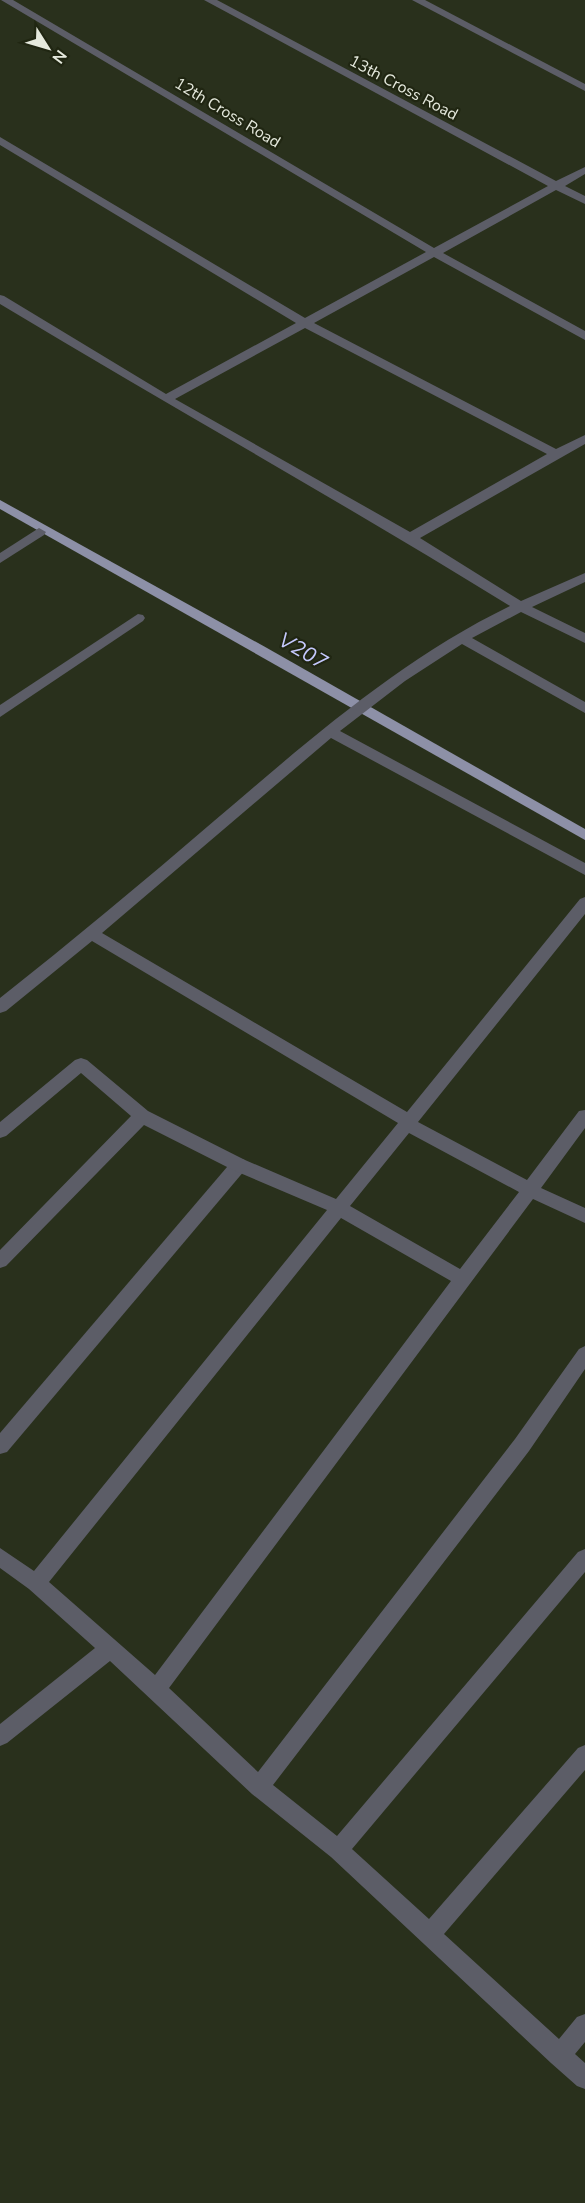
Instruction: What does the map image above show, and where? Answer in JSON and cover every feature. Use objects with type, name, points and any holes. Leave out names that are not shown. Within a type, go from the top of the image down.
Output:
[{"type":"street","name":"12th Cross Road","points":[[6,0],[433,252],[585,336]]},
{"type":"street","name":"13th Cross Road","points":[[209,0],[585,201]]},
{"type":"street","points":[[417,0],[585,88]]},
{"type":"street","points":[[0,140],[306,324],[556,454]]},
{"type":"street","points":[[165,399],[306,324],[554,184],[585,170]]},
{"type":"street","points":[[0,299],[165,399],[410,538],[520,606],[585,639]]},
{"type":"street","points":[[410,538],[585,439]]},
{"type":"street","points":[[0,559],[39,532]]},
{"type":"street","points":[[0,1007],[92,934],[328,731],[375,696],[462,638],[520,606],[585,578]]},
{"type":"street","points":[[0,712],[138,618]]},
{"type":"street","points":[[462,638],[585,708]]},
{"type":"street","points":[[328,731],[585,870]]},
{"type":"street","points":[[36,1583],[585,903]]},
{"type":"street","points":[[92,934],[409,1121],[410,1126],[530,1190],[585,1216]]},
{"type":"street","points":[[0,1131],[81,1064],[142,1116],[239,1165],[339,1208],[464,1279]]},
{"type":"street","points":[[0,1261],[142,1116]]},
{"type":"street","points":[[156,1689],[585,1116]]},
{"type":"street","points":[[0,1446],[239,1165]]},
{"type":"street","points":[[259,1787],[522,1445],[585,1354]]},
{"type":"street","points":[[0,1557],[36,1583],[156,1689],[259,1787],[338,1850],[585,2078]]},
{"type":"street","points":[[338,1850],[585,1558]]},
{"type":"street","points":[[0,1736],[109,1649]]},
{"type":"street","points":[[429,1935],[585,1755]]},
{"type":"street","points":[[559,2055],[585,2025]]},
{"type":"waterway","name":"V207","points":[[0,504],[585,835]]}]
